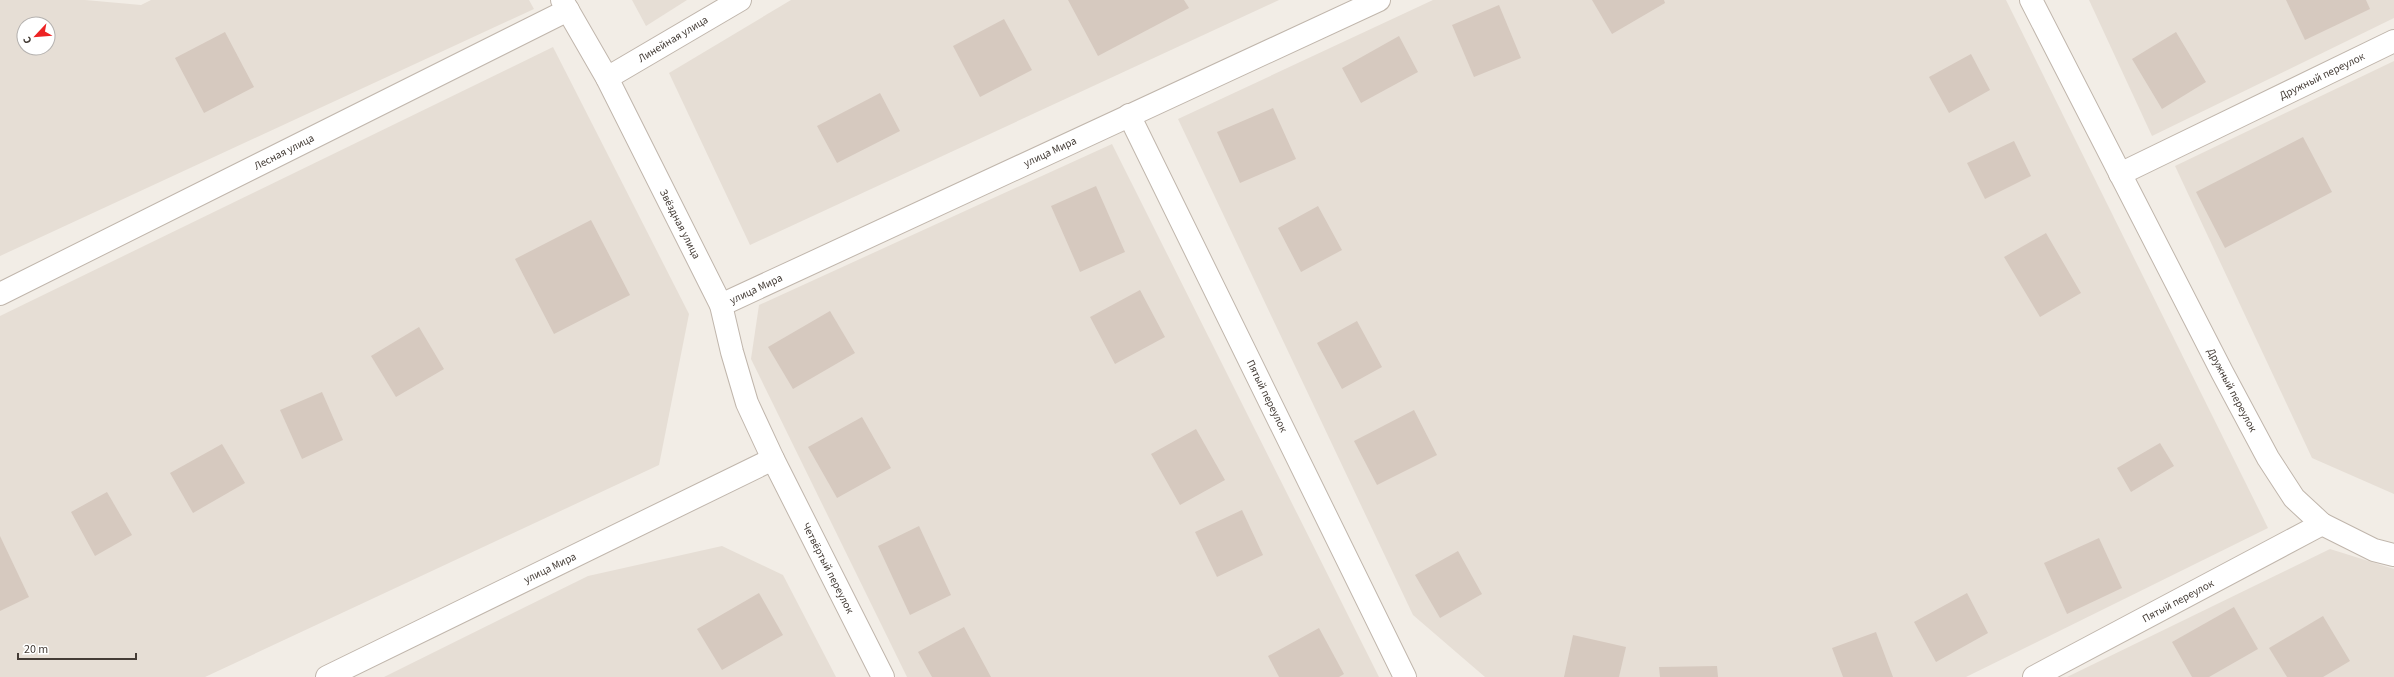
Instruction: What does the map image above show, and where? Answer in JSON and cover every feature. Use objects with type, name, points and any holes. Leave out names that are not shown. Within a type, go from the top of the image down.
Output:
[{"type":"street","name":"Линейная улица","points":[[607,78],[740,0]]},
{"type":"street","name":"улица Мира","points":[[721,305],[1379,0]]},
{"type":"street","name":"Дружный переулок","points":[[2030,0],[2268,458],[2294,498],[2322,524],[2374,550],[2394,555]]},
{"type":"street","name":"Звёздная улица","points":[[565,5],[607,78],[721,305],[732,352],[747,404],[773,459]]},
{"type":"street","name":"Лесная улица","points":[[0,294],[565,5]]},
{"type":"street","name":"Дружный переулок","points":[[2120,174],[2394,41]]},
{"type":"street","name":"Пятый переулок","points":[[1129,115],[1406,677]]},
{"type":"street","name":"улица Мира","points":[[327,677],[773,459]]},
{"type":"street","name":"Четвёртый переулок","points":[[773,459],[883,677]]},
{"type":"street","name":"Пятый переулок","points":[[2034,677],[2322,524]]},
{"type":"shaded area","points":[[0,0],[85,0],[141,5],[151,0],[529,0],[534,9],[0,256]]},
{"type":"shaded area","points":[[632,0],[687,0],[646,26]]},
{"type":"shaded area","points":[[791,0],[1279,0],[750,245],[669,73]]},
{"type":"shaded area","points":[[1433,0],[2006,0],[2268,528],[1966,677],[1485,677],[1413,615],[1178,119]]},
{"type":"shaded area","points":[[2089,0],[2394,0],[2394,18],[2152,136]]},
{"type":"shaded area","points":[[553,47],[689,314],[659,465],[205,677],[0,677],[0,316]]},
{"type":"shaded area","points":[[2394,61],[2394,494],[2312,458],[2175,166]]},
{"type":"shaded area","points":[[1112,144],[1379,677],[907,677],[751,359],[759,305]]},
{"type":"shaded area","points":[[722,546],[783,575],[836,677],[384,677],[588,576]]},
{"type":"shaded area","points":[[2330,549],[2394,569],[2394,677],[2067,677]]},
{"type":"building","points":[[1068,0],[1184,0],[1189,8],[1098,56]]},
{"type":"building","points":[[1592,0],[1664,0],[1665,3],[1612,34]]},
{"type":"building","points":[[2286,0],[2366,0],[2370,9],[2305,40]]},
{"type":"building","points":[[1499,5],[1521,58],[1474,77],[1452,25]]},
{"type":"building","points":[[1004,19],[1032,70],[980,97],[953,46]]},
{"type":"building","points":[[225,32],[254,87],[204,113],[175,58]]},
{"type":"building","points":[[2176,32],[2206,82],[2162,109],[2132,59]]},
{"type":"building","points":[[1399,36],[1418,72],[1361,103],[1342,68]]},
{"type":"building","points":[[1971,54],[1990,90],[1949,113],[1929,77]]},
{"type":"building","points":[[880,93],[900,131],[837,163],[817,126]]},
{"type":"building","points":[[1273,108],[1296,159],[1240,183],[1217,132]]},
{"type":"building","points":[[2303,137],[2332,192],[2225,248],[2196,192]]},
{"type":"building","points":[[2014,141],[2031,176],[1985,199],[1967,163]]},
{"type":"building","points":[[1096,186],[1125,252],[1080,272],[1051,206]]},
{"type":"building","points":[[1318,206],[1342,250],[1301,272],[1278,228]]},
{"type":"building","points":[[591,220],[630,295],[554,334],[515,259]]},
{"type":"building","points":[[2046,233],[2081,293],[2040,317],[2004,257]]},
{"type":"building","points":[[1140,290],[1165,337],[1115,364],[1090,317]]},
{"type":"building","points":[[830,311],[855,353],[793,389],[768,347]]},
{"type":"building","points":[[1357,321],[1382,367],[1342,389],[1317,343]]},
{"type":"building","points":[[419,327],[444,369],[396,397],[371,356]]},
{"type":"building","points":[[322,392],[343,440],[302,459],[280,410]]},
{"type":"building","points":[[1414,410],[1437,455],[1377,485],[1354,441]]},
{"type":"building","points":[[862,417],[891,468],[837,498],[808,447]]},
{"type":"building","points":[[1196,429],[1225,480],[1180,505],[1151,454]]},
{"type":"building","points":[[2160,443],[2174,466],[2131,492],[2117,468]]},
{"type":"building","points":[[222,444],[245,483],[193,513],[170,473]]},
{"type":"building","points":[[107,492],[132,535],[95,556],[71,512]]},
{"type":"building","points":[[1242,510],[1263,555],[1217,577],[1195,532]]},
{"type":"building","points":[[919,526],[951,595],[910,615],[878,546]]},
{"type":"building","points":[[0,536],[29,597],[0,611]]},
{"type":"building","points":[[2099,538],[2122,588],[2067,614],[2044,563]]},
{"type":"building","points":[[1458,551],[1482,594],[1440,618],[1415,575]]},
{"type":"building","points":[[759,593],[783,635],[722,670],[697,629]]},
{"type":"building","points":[[1967,593],[1988,633],[1936,662],[1914,622]]},
{"type":"building","points":[[2234,607],[2258,649],[2209,677],[2192,677],[2172,642]]},
{"type":"building","points":[[2323,616],[2350,661],[2323,677],[2287,677],[2269,648]]},
{"type":"building","points":[[964,627],[991,677],[932,677],[918,652]]},
{"type":"building","points":[[1319,628],[1344,674],[1339,677],[1279,677],[1268,656]]},
{"type":"building","points":[[1876,632],[1893,677],[1843,677],[1832,648]]},
{"type":"building","points":[[1573,635],[1626,647],[1619,677],[1564,677]]},
{"type":"building","points":[[1717,666],[1718,677],[1660,677],[1659,667]]}]
